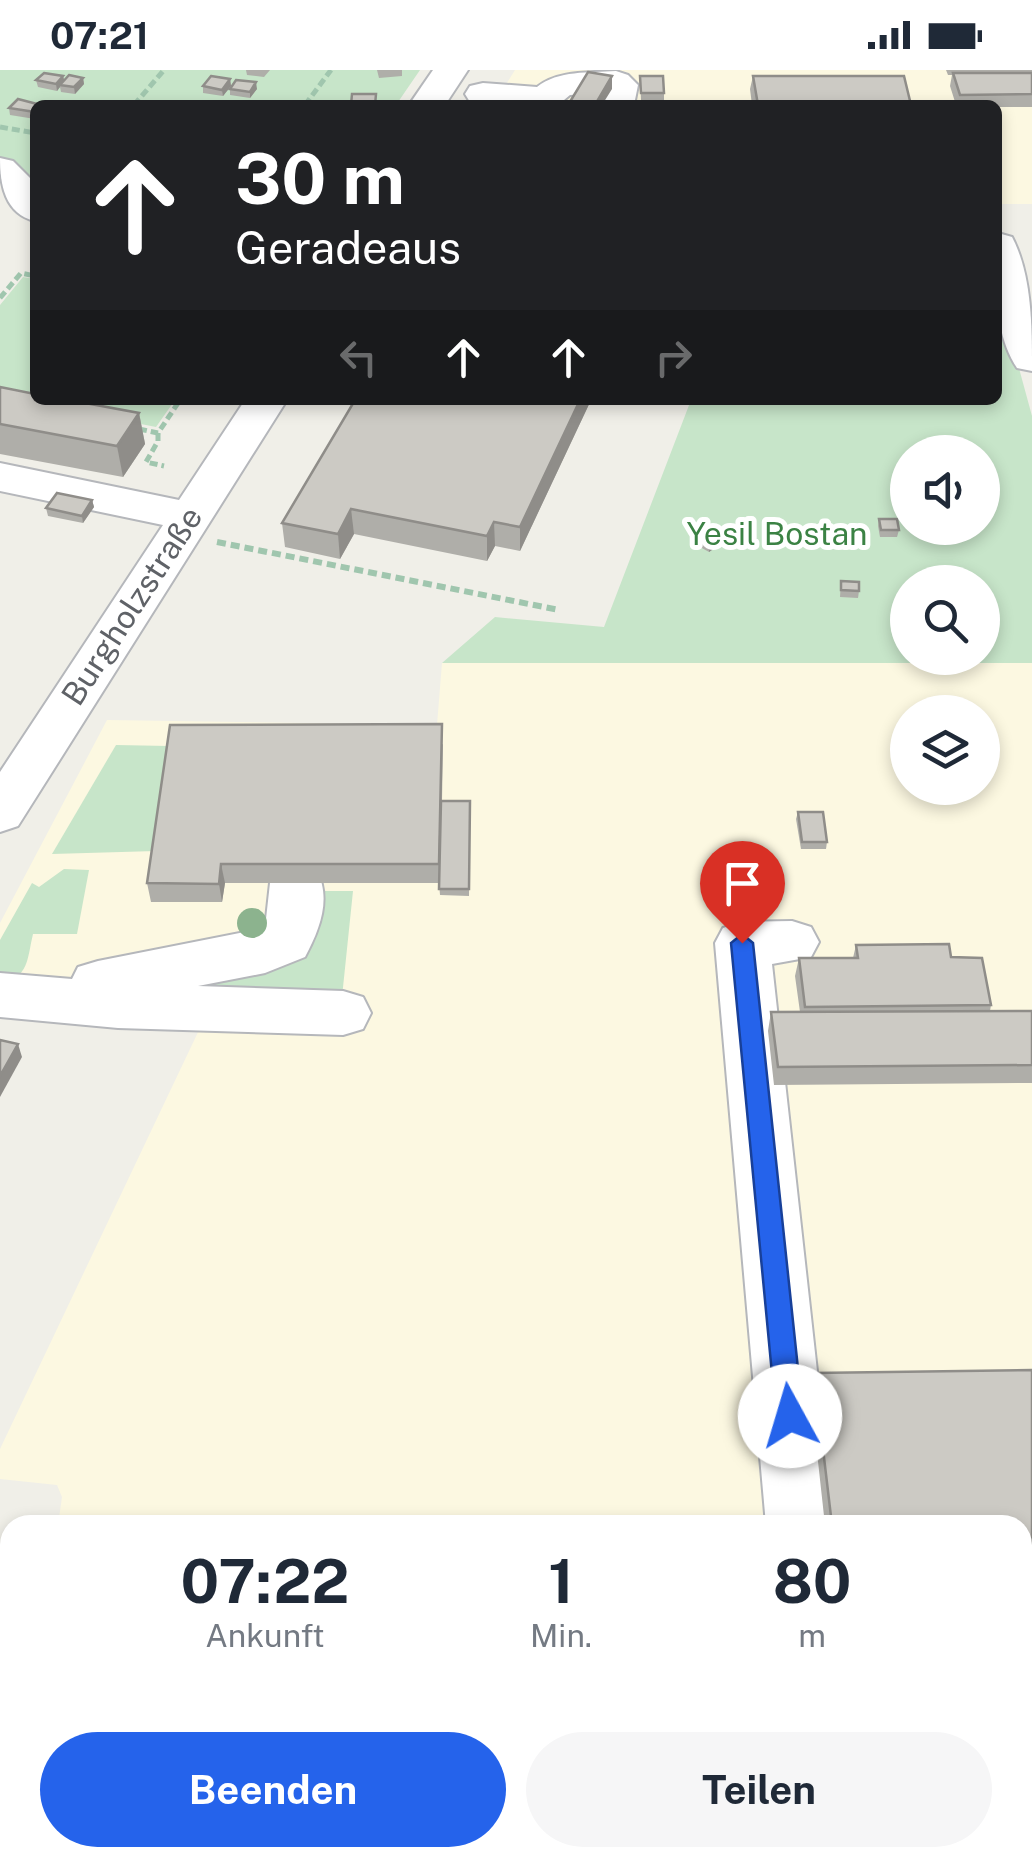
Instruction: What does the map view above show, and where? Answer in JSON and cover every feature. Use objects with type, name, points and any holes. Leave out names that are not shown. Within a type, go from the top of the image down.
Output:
[{"type":"street","points":[[430,100],[451,70]]},
{"type":"street","points":[[547,100],[560,85],[616,82],[620,85],[617,100]]},
{"type":"street","points":[[486,90],[535,100]]},
{"type":"street","points":[[0,169],[29,198],[29,227]]},
{"type":"street","points":[[1002,222],[1032,222]]},
{"type":"street","points":[[1002,253],[1023,297],[1032,358]]},
{"type":"street","name":"Burgholzstraße","points":[[0,812],[263,405]]},
{"type":"street","points":[[0,476],[184,525]]},
{"type":"street","points":[[11,996],[266,952],[286,942],[295,920],[297,883]]},
{"type":"street","points":[[792,942],[742,943],[799,1515]]},
{"type":"street","points":[[11,996],[118,1006],[343,1013]]},
{"type":"path","points":[[138,100],[164,70]]},
{"type":"path","points":[[309,100],[330,70]]},
{"type":"path","points":[[0,127],[30,131]]},
{"type":"path","points":[[0,298],[20,273],[30,275]]},
{"type":"path","points":[[164,466],[146,462],[158,441],[158,433],[177,405]]},
{"type":"path","points":[[123,426],[158,433]]},
{"type":"path","points":[[184,525],[558,610]]},
{"type":"shaded area","points":[[515,70],[1032,70],[1032,204],[1002,204],[1002,100],[496,100]]},
{"type":"shaded area","points":[[442,663],[890,663],[890,675],[1000,675],[1000,663],[1032,663],[1032,1515],[59,1515],[62,1497],[57,1485],[0,1479],[0,1449],[200,1028],[0,1009],[0,923],[107,720],[437,725]]},
{"type":"green space","points":[[0,70],[420,70],[399,100],[30,100],[30,182],[0,156]]},
{"type":"green space","points":[[23,277],[30,278],[30,402],[0,396],[0,305]]},
{"type":"green space","name":"Yesil Bostan","points":[[1002,306],[1032,416],[1032,663],[1000,663],[1000,565],[890,565],[890,663],[442,663],[495,617],[604,627],[689,405],[1002,405]]},
{"type":"green space","points":[[45,405],[171,405],[156,427]]},
{"type":"green space","points":[[116,745],[169,746],[156,851],[52,854]]},
{"type":"green space","points":[[64,869],[89,870],[77,934],[33,934],[22,972],[0,982],[0,940],[32,883],[39,887]]},
{"type":"green space","points":[[316,891],[353,891],[342,997],[153,989],[212,980]]},
{"type":"building","points":[[588,72],[612,76],[598,100],[571,100]]},
{"type":"building","points":[[44,73],[63,76],[56,84],[36,80]]},
{"type":"building","points":[[953,73],[1032,73],[1032,94],[960,95]]},
{"type":"building","points":[[69,75],[83,78],[74,87],[60,85]]},
{"type":"building","points":[[211,76],[230,79],[222,90],[203,86]]},
{"type":"building","points":[[640,76],[663,76],[664,93],[641,93]]},
{"type":"building","points":[[753,76],[904,76],[910,100],[757,100]]},
{"type":"building","points":[[236,80],[256,82],[250,92],[230,89]]},
{"type":"building","points":[[352,94],[376,94],[375,100],[351,100]]},
{"type":"building","points":[[18,99],[30,102],[30,111],[9,108]]},
{"type":"building","points":[[0,387],[30,393],[30,405],[96,405],[139,413],[117,446],[0,424]]},
{"type":"building","points":[[352,405],[578,405],[520,527],[494,522],[487,536],[351,509],[338,534],[282,523]]},
{"type":"building","points":[[57,493],[92,500],[82,516],[46,508]]},
{"type":"building","points":[[879,519],[890,519],[890,530],[881,530]]},
{"type":"building","points":[[704,529],[719,538],[709,545],[694,536]]},
{"type":"building","points":[[841,581],[859,582],[859,591],[841,590]]},
{"type":"building","points":[[442,724],[439,864],[221,864],[219,884],[147,883],[170,725]]},
{"type":"building","points":[[441,801],[470,801],[469,889],[439,889]]},
{"type":"building","points":[[798,812],[823,812],[827,842],[802,842]]},
{"type":"building","points":[[949,944],[951,957],[982,958],[991,1005],[805,1007],[799,958],[858,958],[856,945]]},
{"type":"building","points":[[1032,1011],[1032,1065],[778,1067],[771,1012]]},
{"type":"building","points":[[0,1040],[18,1044],[0,1076]]},
{"type":"building","points":[[1032,1370],[1032,1515],[831,1515],[814,1373]]},
{"type":"route","points":[[742,943],[790,1416]]}]
